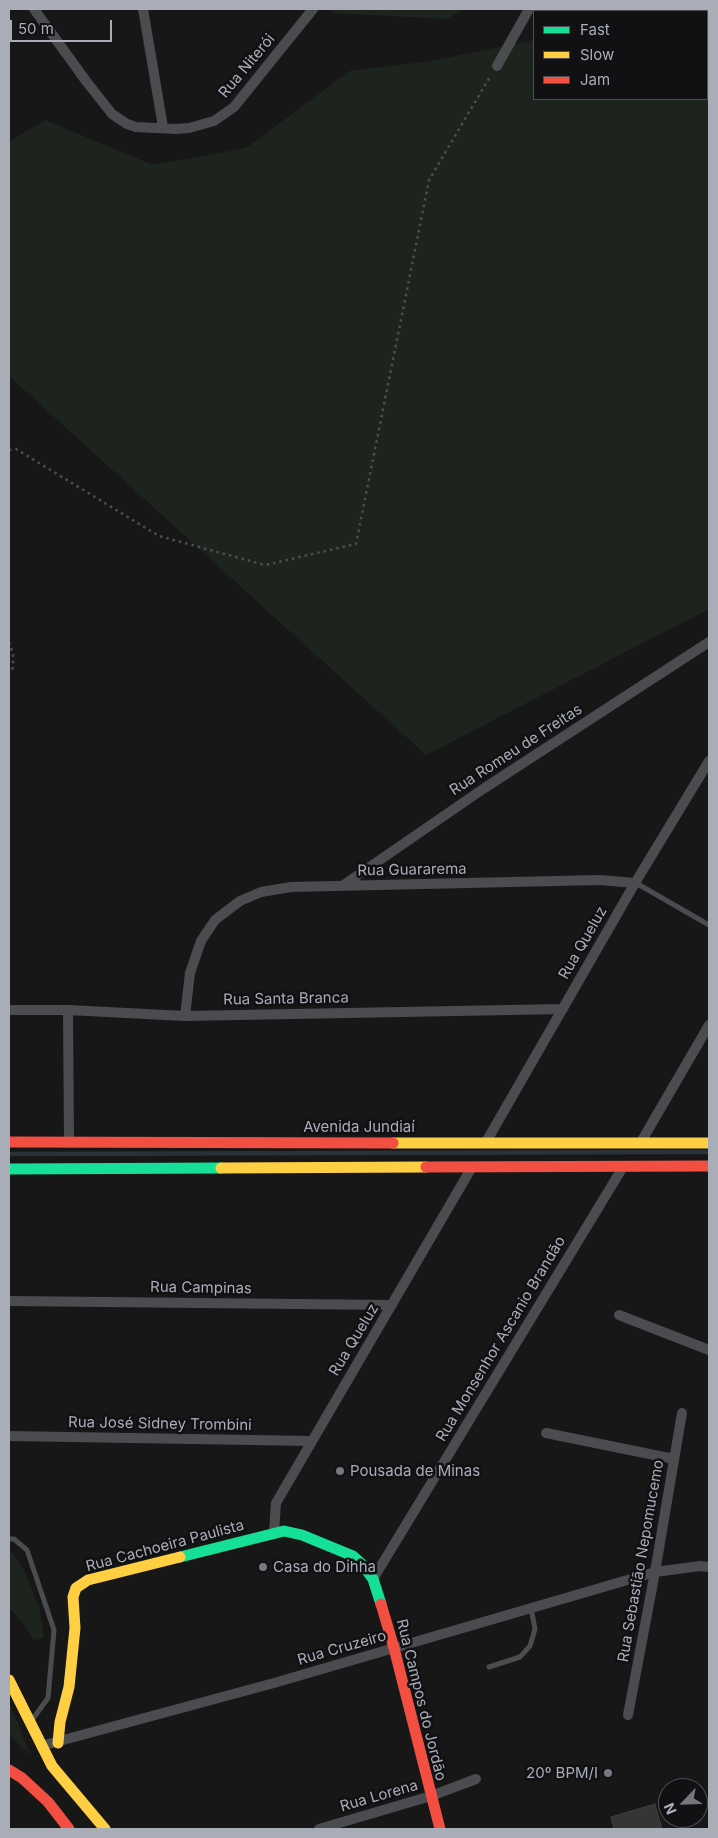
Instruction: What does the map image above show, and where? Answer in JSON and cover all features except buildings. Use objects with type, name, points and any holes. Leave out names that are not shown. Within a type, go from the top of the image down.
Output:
[{"type":"main road","name":"Avenida Jundiaí","points":[[9,1142],[709,1143]]},
{"type":"main road","points":[[9,1169],[709,1166]]},
{"type":"main road","name":"Rua Cachoeira Paulista","points":[[58,1742],[60,1722],[69,1687],[75,1628],[73,1597],[76,1588],[88,1580],[284,1531],[302,1535],[353,1556],[374,1579]]},
{"type":"main road","name":"Rua Campos do Jordão","points":[[374,1579],[394,1648],[430,1796],[440,1829]]},
{"type":"main road","points":[[10,1685],[52,1766],[105,1829]]},
{"type":"main road","points":[[9,1763],[48,1802],[69,1829]]},
{"type":"main road","points":[[9,1770],[22,1778]]},
{"type":"street","name":"Rua Niterói","points":[[34,9],[112,114],[119,120],[145,129],[163,127],[176,129],[201,126],[214,121],[234,107],[313,9]]},
{"type":"street","points":[[143,9],[163,127]]},
{"type":"street","points":[[497,66],[529,9]]},
{"type":"street","name":"Rua Romeu de Freitas","points":[[342,886],[483,789],[709,642]]},
{"type":"street","name":"Rua Queluz","points":[[486,1142],[635,883],[709,761]]},
{"type":"street","name":"Rua Guararema","points":[[185,1016],[190,974],[201,941],[215,920],[240,901],[261,892],[291,888],[342,886],[600,880],[635,883]]},
{"type":"street","name":"Rua Santa Branca","points":[[9,1010],[68,1010],[185,1016],[563,1009]]},
{"type":"street","points":[[68,1010],[68,1141]]},
{"type":"street","points":[[641,1142],[709,1025]]},
{"type":"street","name":"Rua Queluz","points":[[274,1533],[276,1503],[472,1167]]},
{"type":"street","name":"Rua Monsenhor Ascanio Brandão","points":[[374,1579],[623,1167]]},
{"type":"street","name":"Rua Campinas","points":[[9,1301],[392,1305]]},
{"type":"street","points":[[619,1315],[709,1350]]},
{"type":"street","name":"Rua Sebastião Nepomucemo","points":[[628,1714],[655,1572],[682,1413]]},
{"type":"street","points":[[546,1433],[674,1459]]},
{"type":"street","name":"Rua José Sidney Trombini","points":[[9,1436],[311,1441]]},
{"type":"street","name":"Rua Cruzeiro","points":[[41,1746],[394,1648],[655,1572],[700,1566],[709,1567]]},
{"type":"street","name":"Rua Lorena","points":[[319,1829],[430,1796],[476,1779]]},
{"type":"lane","name":"Rua Guararema","points":[[635,883],[709,924]]},
{"type":"lane","points":[[9,1539],[14,1539],[27,1550],[54,1630],[48,1698],[30,1722]]},
{"type":"lane","points":[[489,1667],[520,1657],[530,1646],[535,1629],[530,1608]]},
{"type":"path","points":[[9,450],[16,449],[159,536],[256,563],[265,565],[356,544],[429,180],[497,66]]},
{"type":"path","points":[[9,642],[13,654],[13,668],[9,672]]},
{"type":"shaded area","points":[[335,9],[462,9],[448,19],[332,13]]},
{"type":"shaded area","points":[[709,9],[709,609],[426,755],[9,376],[9,142],[45,120],[153,165],[246,148],[350,71],[431,61],[533,40],[533,100],[708,100],[708,10],[558,10]]},
{"type":"shaded area","points":[[9,1551],[24,1570],[39,1606],[44,1638],[34,1640],[21,1620],[9,1608]]},
{"type":"shaded area","points":[[9,1702],[31,1756],[9,1735]]},
{"type":"waterway","points":[[9,1154],[709,1152]]},
{"type":"traffic: fast","points":[[9,1169],[221,1168]]},
{"type":"traffic: fast","points":[[180,1557],[284,1531],[302,1535],[353,1556],[363,1565],[373,1579],[381,1604]]},
{"type":"traffic: slow","points":[[393,1143],[709,1143]]},
{"type":"traffic: slow","points":[[221,1168],[426,1167]]},
{"type":"traffic: slow","points":[[58,1743],[60,1722],[69,1687],[75,1628],[73,1597],[76,1588],[88,1580],[180,1557]]},
{"type":"traffic: slow","points":[[9,1680],[52,1766],[105,1829]]},
{"type":"traffic: jam","points":[[9,1142],[393,1143]]},
{"type":"traffic: jam","points":[[426,1167],[709,1166]]},
{"type":"traffic: jam","points":[[381,1604],[440,1829]]},
{"type":"traffic: jam","points":[[9,1770],[22,1778],[48,1802],[69,1829]]},
{"type":"place","name":"Pousada de Minas","points":[[340,1471]]},
{"type":"place","name":"Casa do Dihha","points":[[263,1567]]},
{"type":"place","name":"20º BPM/I","points":[[608,1773]]}]
